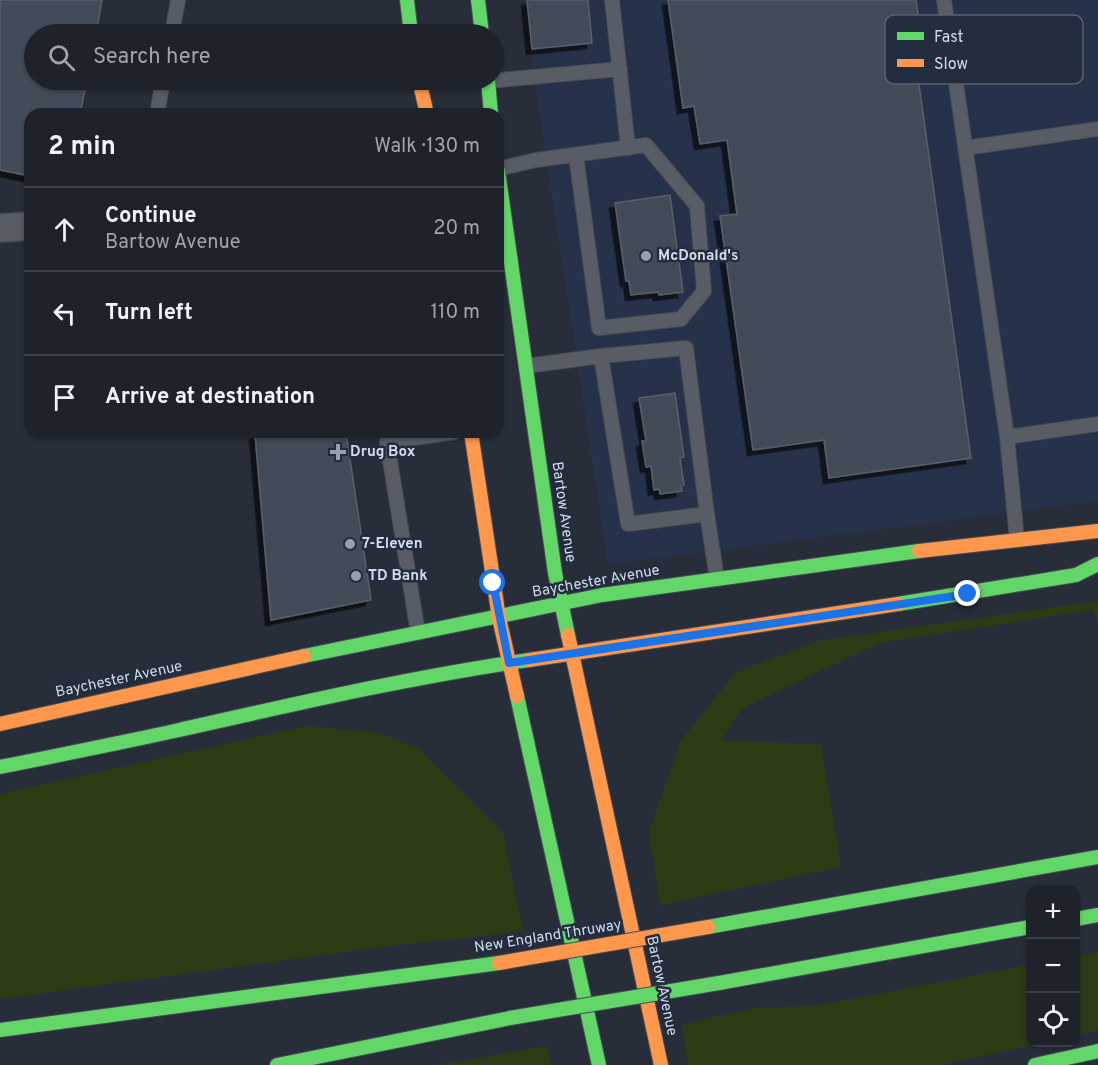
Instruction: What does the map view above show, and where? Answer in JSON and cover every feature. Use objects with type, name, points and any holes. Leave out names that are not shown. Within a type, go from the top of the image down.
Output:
[{"type":"main road","points":[[407,0],[410,24]]},
{"type":"main road","points":[[478,0],[481,24]]},
{"type":"main road","points":[[421,90],[426,108]]},
{"type":"main road","points":[[489,90],[490,108]]},
{"type":"main road","name":"Bartow Avenue","points":[[504,214],[555,573],[661,1065]]},
{"type":"main road","points":[[472,438],[499,618],[599,1065]]},
{"type":"main road","name":"Baychester Avenue","points":[[0,724],[268,664],[602,595],[914,552],[1098,531]]},
{"type":"main road","points":[[0,767],[467,669],[979,592],[1076,575],[1098,564]]},
{"type":"main road","name":"New England Thruway","points":[[1,1030],[499,963],[1098,857]]},
{"type":"main road","points":[[1080,918],[1098,915]]},
{"type":"main road","points":[[277,1065],[510,1018],[1026,928]]},
{"type":"main road","points":[[1035,1065],[1098,1051]]},
{"type":"street","points":[[0,228],[24,226]]},
{"type":"lane","points":[[174,24],[178,0]]},
{"type":"lane","points":[[612,0],[628,148]]},
{"type":"lane","points":[[944,0],[946,15]]},
{"type":"lane","points":[[504,79],[620,69]]},
{"type":"lane","points":[[956,84],[1007,437],[1017,540]]},
{"type":"lane","points":[[158,108],[162,90]]},
{"type":"lane","points":[[965,148],[1098,129]]},
{"type":"lane","points":[[504,168],[536,160],[646,145],[697,206],[704,291],[681,319],[599,328],[576,155]]},
{"type":"lane","points":[[525,367],[601,356],[686,348],[717,579]]},
{"type":"lane","points":[[601,356],[628,524],[707,514]]},
{"type":"lane","points":[[1007,437],[1098,424]]},
{"type":"lane","points":[[414,438],[387,442],[418,634]]},
{"type":"shaded area","points":[[527,0],[1098,0],[1098,501],[608,565],[532,64]]},
{"type":"green space","points":[[1098,601],[1098,623],[1093,610],[879,643],[741,709],[721,741],[821,744],[841,867],[660,905],[649,832],[680,742],[735,673],[818,641]]},
{"type":"green space","points":[[307,726],[378,733],[420,749],[503,833],[523,930],[0,999],[0,794]]},
{"type":"green space","points":[[1098,952],[1098,1030],[1080,1034],[1080,993],[1080,955]]},
{"type":"green space","points":[[1026,966],[1026,1046],[942,1065],[688,1065],[682,1026],[754,1008],[813,1006]]},
{"type":"green space","points":[[547,1046],[551,1065],[437,1065]]},
{"type":"building","points":[[0,0],[102,0],[98,24],[24,24],[24,90],[85,90],[81,108],[24,108],[24,175],[0,170]]},
{"type":"building","points":[[527,0],[588,0],[592,43],[532,49]]},
{"type":"building","points":[[668,0],[916,0],[918,15],[885,15],[885,84],[919,84],[971,458],[829,478],[824,440],[753,450],[720,216],[737,214],[727,140],[700,144],[694,106],[683,108]]},
{"type":"building","points":[[670,195],[683,292],[631,295],[629,281],[626,281],[615,203]]},
{"type":"building","points":[[675,393],[684,457],[680,458],[684,485],[681,486],[682,491],[660,494],[659,489],[654,490],[651,466],[646,467],[642,441],[646,441],[639,398]]},
{"type":"building","points":[[255,438],[347,438],[371,600],[271,620]]},
{"type":"traffic: fast","points":[[407,0],[410,24]]},
{"type":"traffic: fast","points":[[478,0],[481,24]]},
{"type":"traffic: fast","points":[[489,90],[490,108]]},
{"type":"traffic: fast","points":[[504,213],[555,573],[568,635]]},
{"type":"traffic: fast","points":[[304,656],[602,595],[919,551]]},
{"type":"traffic: fast","points":[[898,604],[1076,575],[1098,564]]},
{"type":"traffic: fast","points":[[0,767],[397,683],[529,660]]},
{"type":"traffic: fast","points":[[517,696],[599,1065]]},
{"type":"traffic: fast","points":[[708,927],[1098,857]]},
{"type":"traffic: fast","points":[[1080,918],[1098,915]]},
{"type":"traffic: fast","points":[[719,983],[1026,928]]},
{"type":"traffic: fast","points":[[0,1030],[499,963]]},
{"type":"traffic: fast","points":[[510,1018],[719,983]]},
{"type":"traffic: fast","points":[[277,1065],[510,1018]]},
{"type":"traffic: fast","points":[[1035,1065],[1098,1051]]},
{"type":"traffic: slow","points":[[421,90],[426,108]]},
{"type":"traffic: slow","points":[[472,438],[499,618],[517,696]]},
{"type":"traffic: slow","points":[[919,551],[1098,531]]},
{"type":"traffic: slow","points":[[529,660],[898,604]]},
{"type":"traffic: slow","points":[[568,635],[661,1065]]},
{"type":"traffic: slow","points":[[0,724],[304,656]]},
{"type":"traffic: slow","points":[[499,963],[708,927]]},
{"type":"place","name":"McDonald's","points":[[646,256]]},
{"type":"place","name":"Drug Box","points":[[338,452]]},
{"type":"place","name":"7-Eleven","points":[[350,544]]},
{"type":"place","name":"TD Bank","points":[[356,576]]},
{"type":"route","points":[[493,583],[509,663],[968,594]]}]
